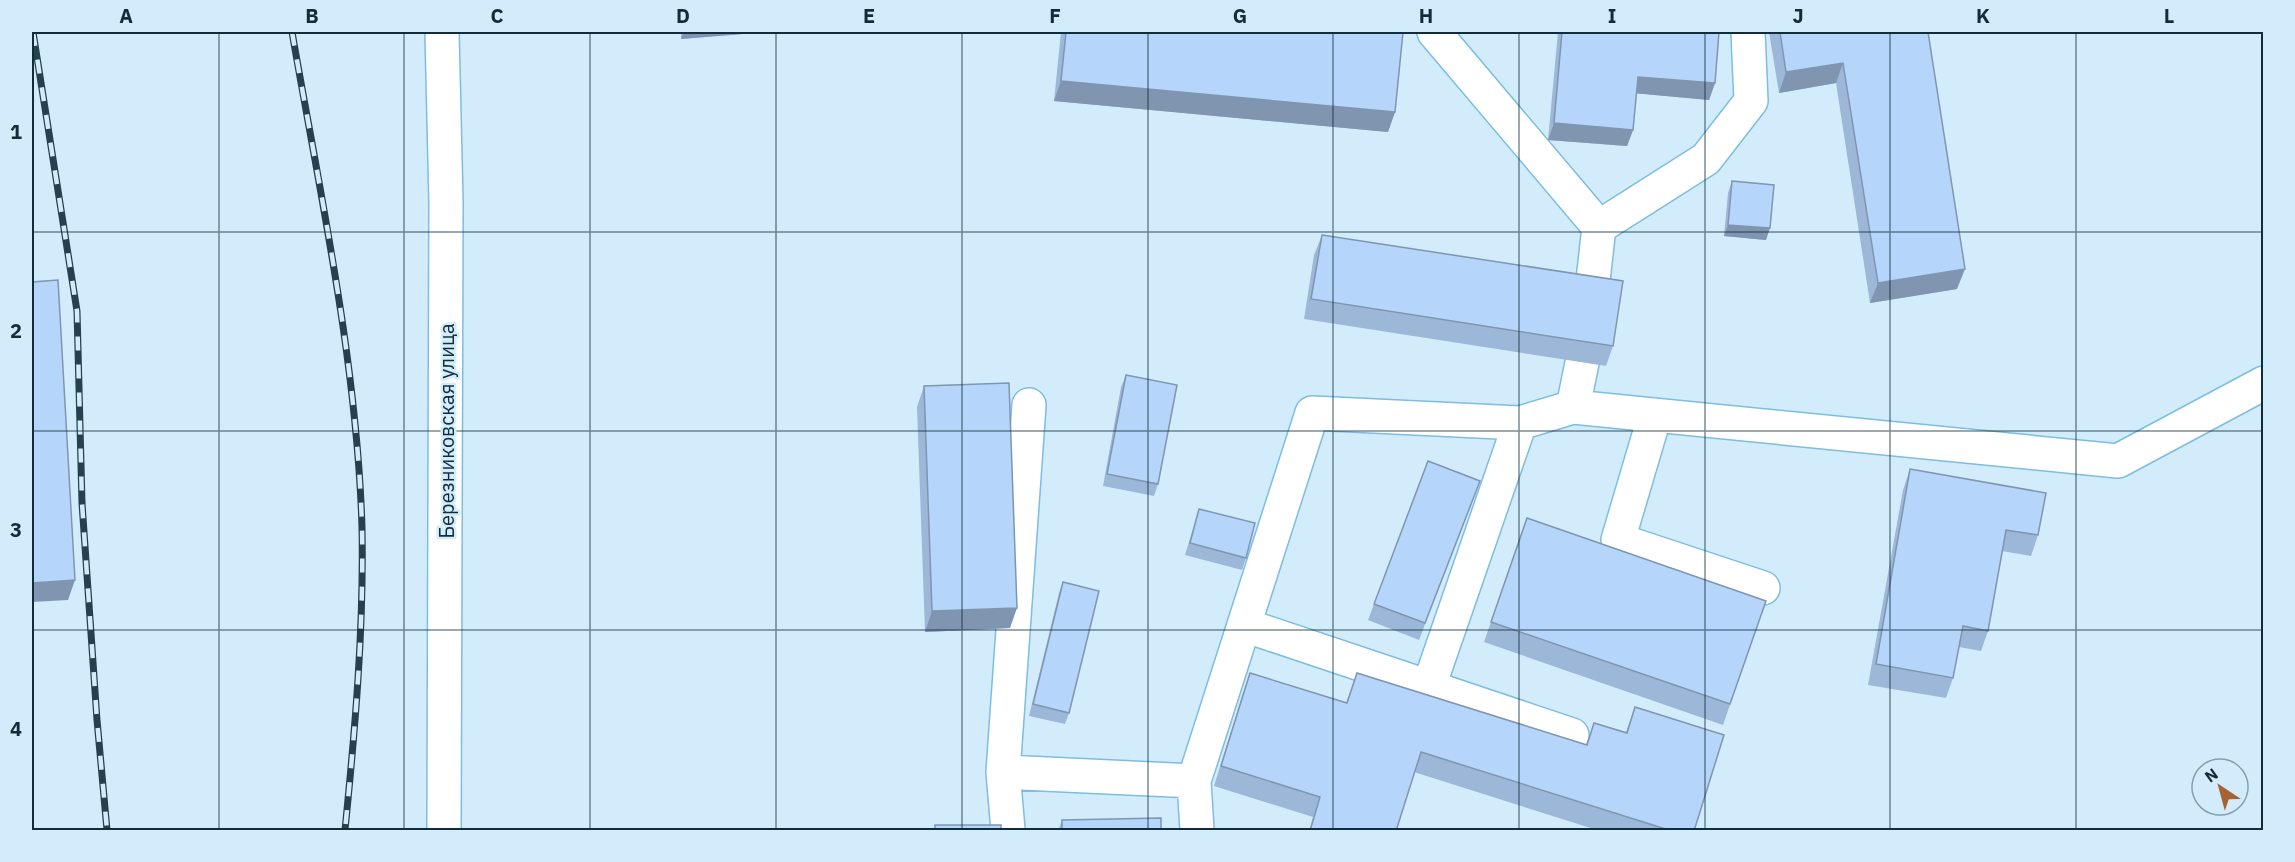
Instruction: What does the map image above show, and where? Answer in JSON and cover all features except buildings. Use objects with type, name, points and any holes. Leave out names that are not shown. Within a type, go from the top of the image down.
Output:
[{"type":"street","name":"Березниковская улица","points":[[442,32],[446,203],[444,831]]},
{"type":"street","points":[[1434,32],[1599,227],[1591,298]]},
{"type":"street","points":[[1599,227],[1706,159],[1751,101],[1748,32]]},
{"type":"street","points":[[1573,407],[1582,363]]},
{"type":"street","points":[[1197,831],[1194,781],[1312,413],[1520,423],[1573,407],[2118,460],[2264,383]]},
{"type":"street","points":[[1008,831],[1003,772],[1029,405]]},
{"type":"street","points":[[1656,415],[1618,540],[1763,588]]},
{"type":"street","points":[[1429,686],[1520,423]]},
{"type":"street","points":[[1244,625],[1572,735]]},
{"type":"street","points":[[1003,772],[1194,781]]},
{"type":"railway","points":[[33,32],[77,311],[82,503],[107,830]]},
{"type":"railway","points":[[292,32],[336,278],[359,465],[362,603],[345,830]]}]
